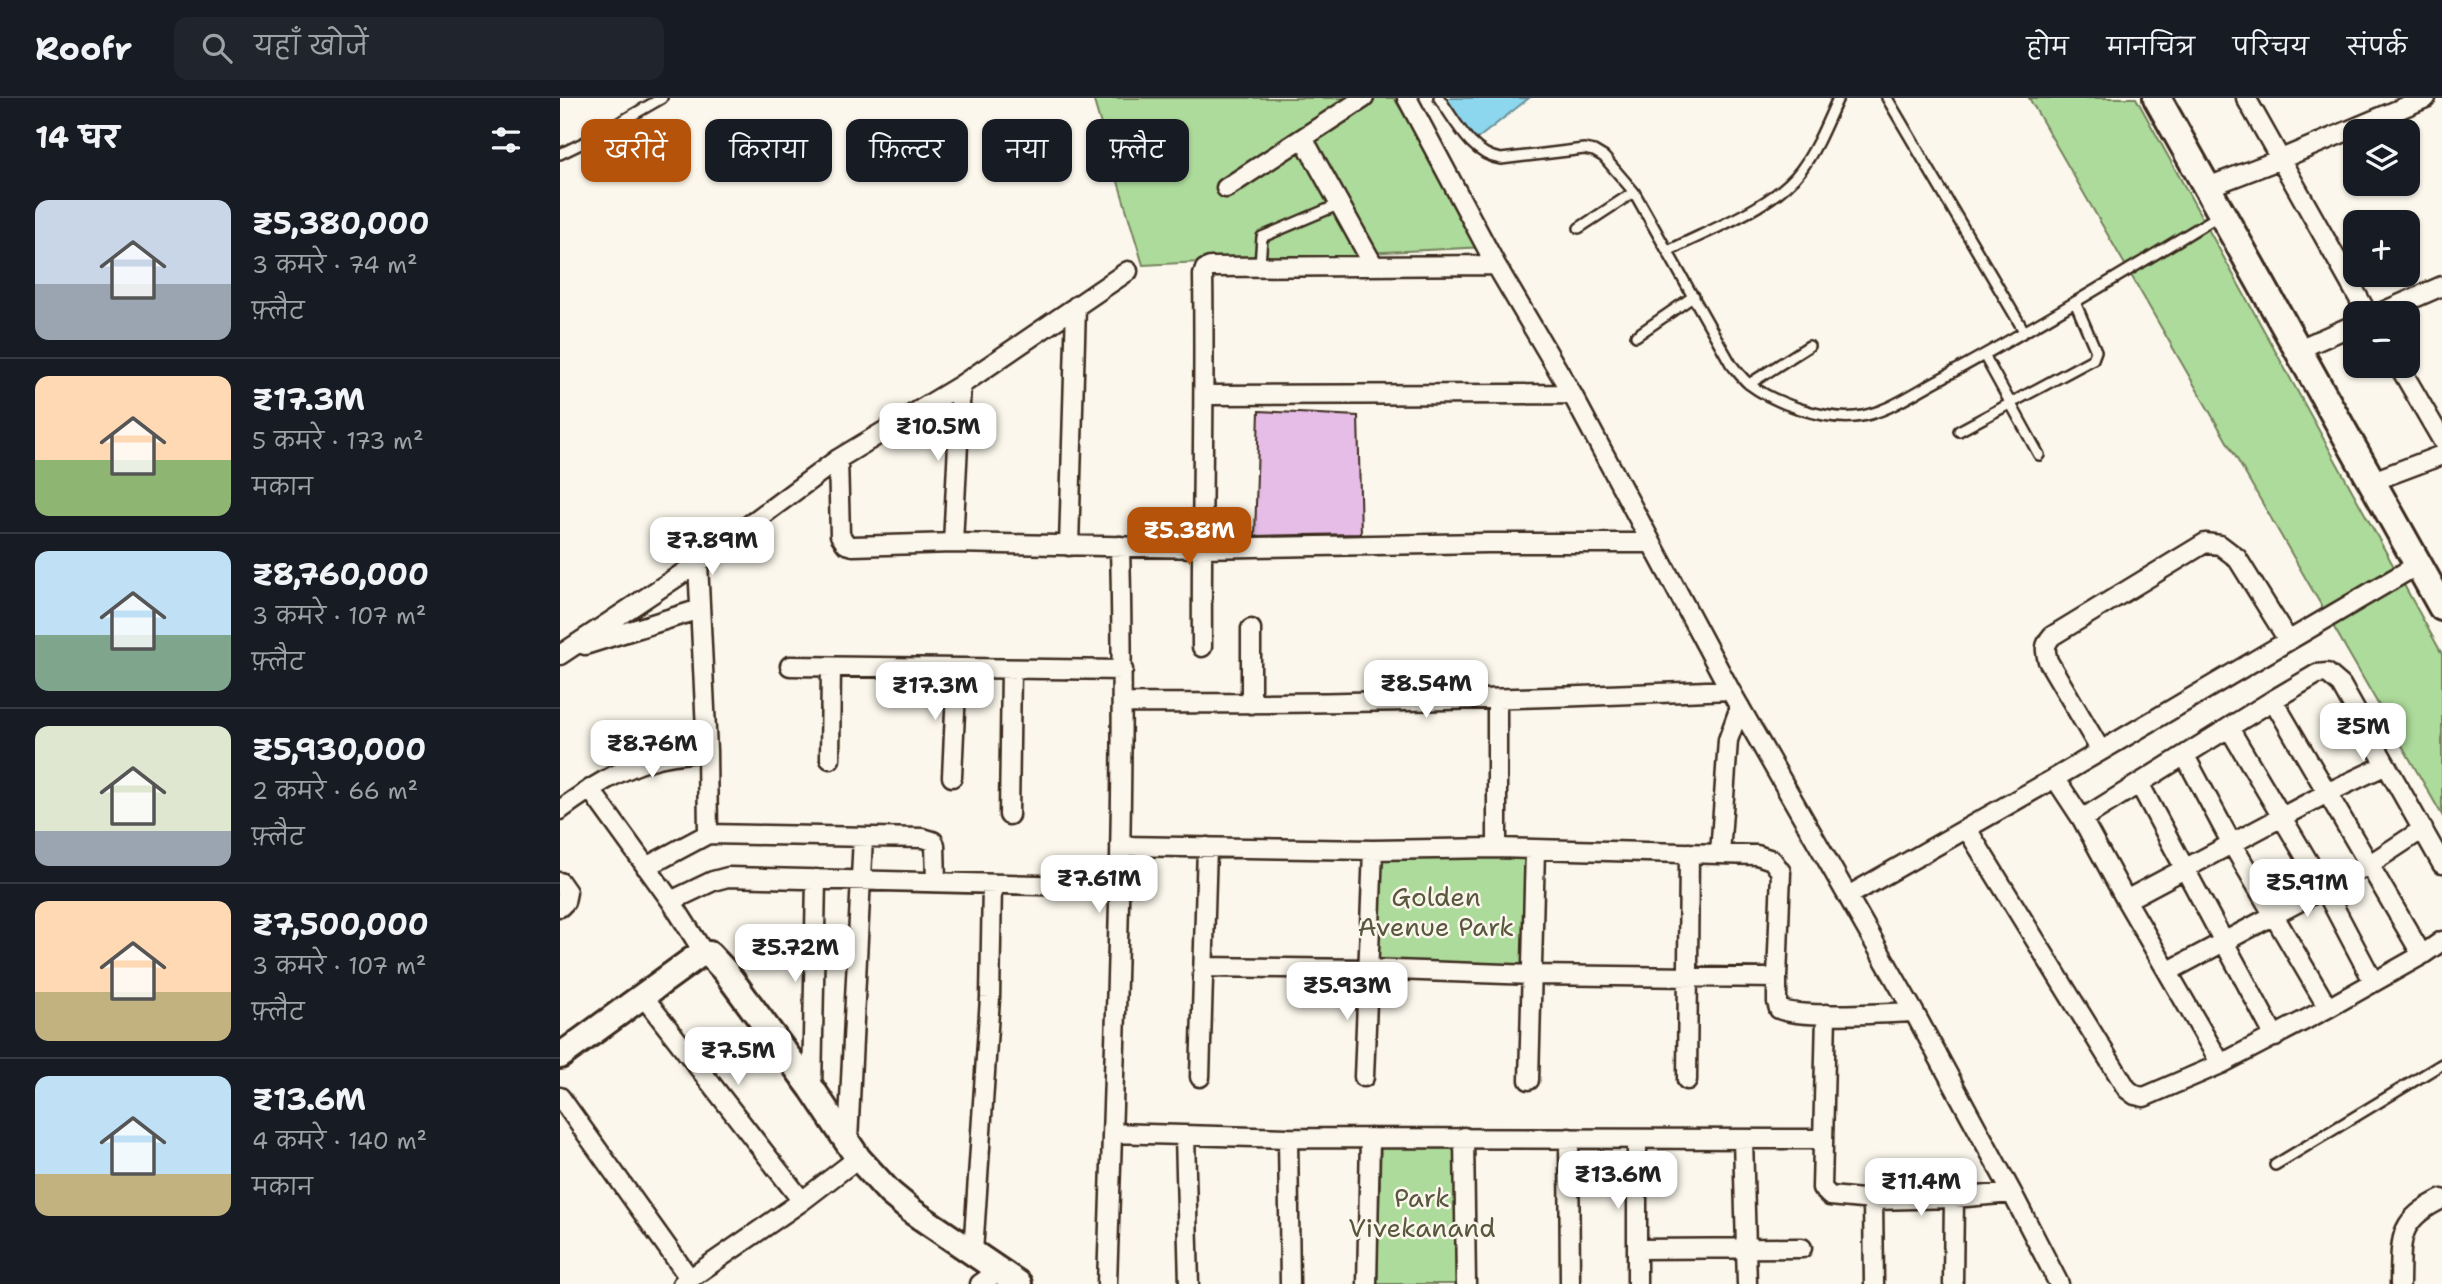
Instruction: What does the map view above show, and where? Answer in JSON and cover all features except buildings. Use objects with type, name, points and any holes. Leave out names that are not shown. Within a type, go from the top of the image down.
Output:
[{"type":"main road","points":[[2157,98],[2442,607]]},
{"type":"street","points":[[1226,188],[1364,98]]},
{"type":"street","points":[[1407,98],[1496,265],[1572,394],[1730,690],[1914,1012],[2059,1284]]},
{"type":"street","points":[[2246,98],[2361,301]]},
{"type":"street","points":[[2208,187],[2426,98]]},
{"type":"street","points":[[1303,138],[1374,266]]},
{"type":"street","points":[[1202,647],[1204,272],[1210,267],[1260,265],[1496,265]]},
{"type":"street","points":[[564,653],[698,564],[838,459],[961,385],[1128,271]]},
{"type":"street","points":[[2408,301],[2442,286]]},
{"type":"street","points":[[1069,546],[1076,306]]},
{"type":"street","points":[[2299,349],[2343,330]]},
{"type":"street","points":[[2406,378],[2442,440]]},
{"type":"street","points":[[953,543],[961,385]]},
{"type":"street","points":[[1205,395],[1572,394]]},
{"type":"street","points":[[2373,481],[2442,455]]},
{"type":"street","points":[[838,459],[840,531],[846,544],[853,546],[953,543],[1201,548],[1650,543]]},
{"type":"street","points":[[2101,751],[2048,661],[2046,642],[2205,543],[2220,545],[2237,558],[2288,640]]},
{"type":"street","points":[[1107,1284],[1120,846],[1123,670],[1120,546]]},
{"type":"street","points":[[698,564],[708,834]]},
{"type":"street","points":[[1848,896],[2056,778],[2418,564]]},
{"type":"street","points":[[564,653],[700,609]]},
{"type":"street","points":[[1251,629],[1251,704]]},
{"type":"street","points":[[790,666],[1123,670]]},
{"type":"street","points":[[830,759],[831,667]]},
{"type":"street","points":[[952,777],[957,668]]},
{"type":"street","points":[[1009,815],[1012,669]]},
{"type":"street","points":[[2082,820],[2273,700],[2317,674],[2327,673],[2341,685],[2442,864]]},
{"type":"street","points":[[1122,703],[1251,704],[1497,699],[1730,690]]},
{"type":"street","points":[[1497,699],[1497,848]]},
{"type":"street","points":[[2273,700],[2422,955]]},
{"type":"street","points":[[1720,854],[1728,740],[1740,707]]},
{"type":"street","points":[[2229,728],[2324,888],[2373,981]]},
{"type":"street","points":[[560,810],[590,789],[639,764],[661,757],[707,751]]},
{"type":"street","points":[[2185,756],[2232,844],[2328,1008]]},
{"type":"street","points":[[2126,900],[2386,765]]},
{"type":"street","points":[[2056,778],[2221,1063]]},
{"type":"street","points":[[2140,785],[2183,870],[2275,1037]]},
{"type":"street","points":[[590,789],[671,901],[704,953],[713,957],[725,971],[853,1149],[902,1204],[974,1252],[1000,1280]]},
{"type":"street","points":[[1967,829],[2127,1089],[2135,1095],[2144,1097],[2275,1037],[2422,955],[2442,941]]},
{"type":"street","points":[[2169,971],[2370,864],[2423,829]]},
{"type":"street","points":[[646,867],[708,834],[923,838],[933,841],[936,882]]},
{"type":"street","points":[[560,1097],[686,1281],[802,1201],[853,1149],[863,836]]},
{"type":"street","points":[[1120,846],[1373,850],[1497,848],[1766,857],[1777,864],[1781,872],[1777,978],[1779,1009],[1826,1014],[1914,1012]]},
{"type":"street","points":[[1200,1077],[1207,847]]},
{"type":"street","points":[[1364,1077],[1373,850]]},
{"type":"street","points":[[1529,1080],[1535,850]]},
{"type":"street","points":[[1687,1080],[1689,853]]},
{"type":"street","points":[[671,901],[713,881],[728,877],[1119,887]]},
{"type":"street","points":[[812,1089],[816,879]]},
{"type":"street","points":[[560,882],[566,892],[565,902],[560,907]]},
{"type":"street","points":[[974,1252],[990,998],[992,884]]},
{"type":"street","points":[[560,1056],[704,953]]},
{"type":"street","points":[[1203,967],[1777,978]]},
{"type":"street","points":[[643,996],[802,1201]]},
{"type":"street","points":[[1826,1014],[1821,1180],[1826,1194],[1873,1200],[2012,1193]]},
{"type":"street","points":[[1112,1133],[1289,1138],[1823,1139]]},
{"type":"street","points":[[1185,1136],[1189,1284]]},
{"type":"street","points":[[1289,1138],[1290,1284]]},
{"type":"street","points":[[1367,1284],[1370,1138]]},
{"type":"street","points":[[1464,1138],[1466,1284]]},
{"type":"street","points":[[1569,1138],[1570,1284]]},
{"type":"street","points":[[1637,1139],[1637,1284]]},
{"type":"street","points":[[1743,1139],[1747,1284]]},
{"type":"street","points":[[1953,1284],[1954,1198]]},
{"type":"street","points":[[2400,1284],[2401,1249],[2410,1220],[2422,1209],[2442,1199]]},
{"type":"street","points":[[1873,1200],[1874,1284]]},
{"type":"street","points":[[1637,1249],[1802,1248]]},
{"type":"lane","points":[[560,154],[662,98]]},
{"type":"lane","points":[[1439,98],[1474,147],[1491,158],[1569,150],[1594,151],[1604,157],[1634,192],[1731,364],[1749,384],[1766,394],[1821,415],[1852,417],[1880,411],[1984,355],[2223,213]]},
{"type":"lane","points":[[1668,251],[1767,201],[1786,187],[1812,153],[1838,98]]},
{"type":"lane","points":[[1886,98],[2024,331]]},
{"type":"lane","points":[[1579,229],[1634,192]]},
{"type":"lane","points":[[1260,265],[1262,237],[1340,204]]},
{"type":"lane","points":[[1636,336],[1694,296]]},
{"type":"lane","points":[[1959,431],[2090,362],[2096,351],[2075,302]]},
{"type":"lane","points":[[1749,384],[1810,346]]},
{"type":"lane","points":[[1984,355],[2039,455]]},
{"type":"lane","points":[[2275,1165],[2442,1064]]},
{"type":"green space","points":[[1093,98],[1394,98],[1486,247],[1365,253],[1368,260],[1260,259],[1143,265],[1118,182],[1189,182],[1189,119],[1099,119]]},
{"type":"green space","points":[[2029,98],[2136,98],[2442,654],[2442,815]]},
{"type":"green space","name":"Golden Avenue Park","points":[[1374,851],[1534,853],[1532,972],[1376,968]]},
{"type":"green space","name":"Park Vivekanand","points":[[1381,1139],[1463,1139],[1465,1284],[1377,1284]]},
{"type":"water","points":[[1437,98],[1529,98],[1472,143]]}]
